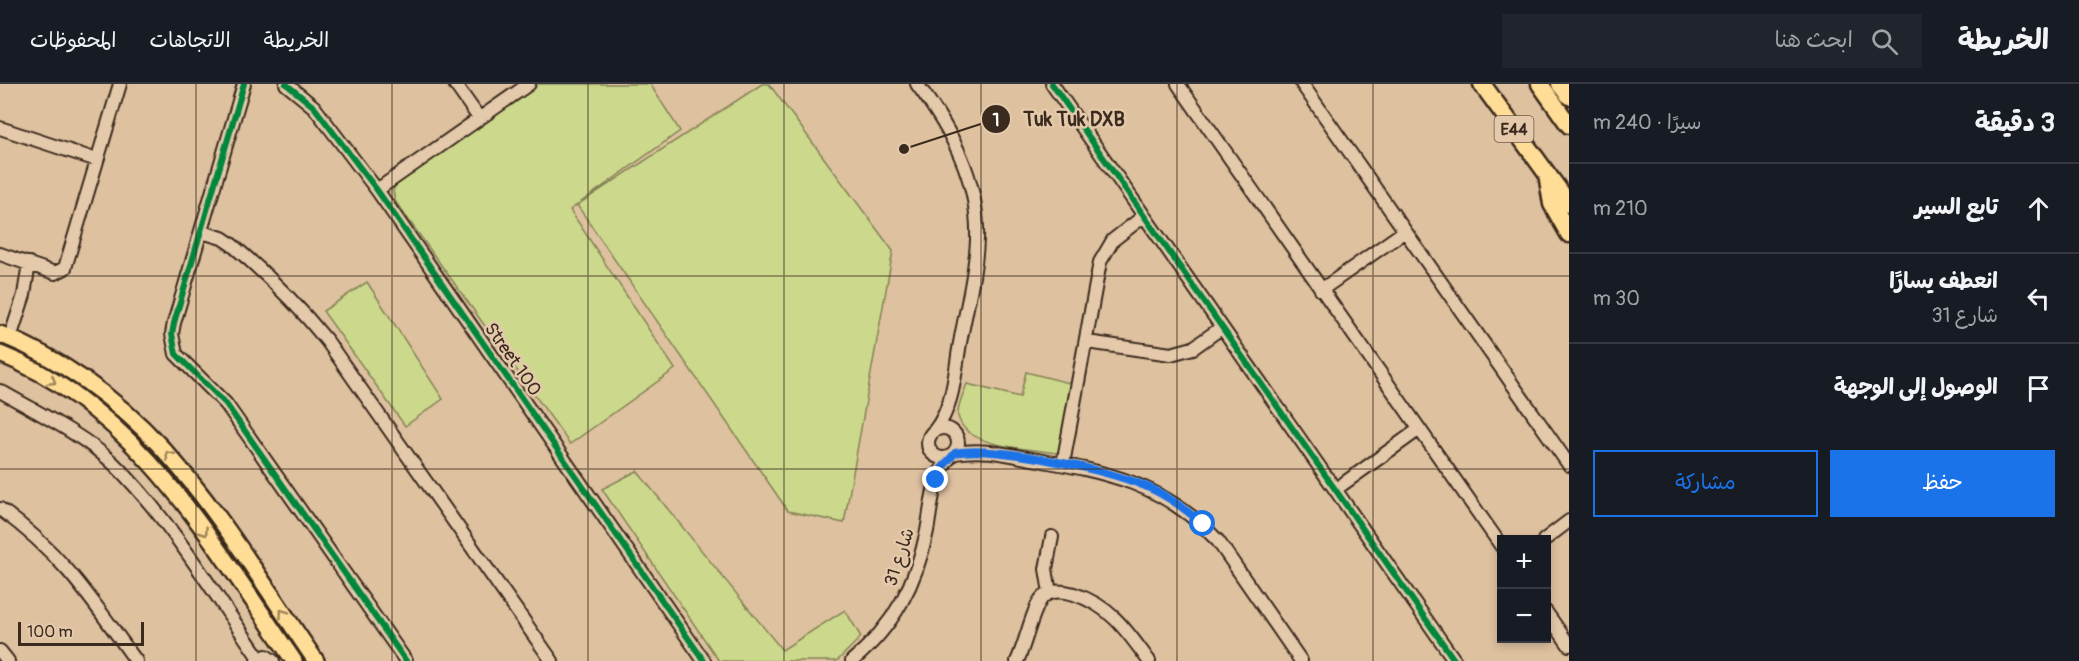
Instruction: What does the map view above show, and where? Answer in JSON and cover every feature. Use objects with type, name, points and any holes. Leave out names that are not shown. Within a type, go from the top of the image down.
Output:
[{"type":"highway","name":"E44","points":[[1482,84],[1569,204]]},
{"type":"highway","name":"E44","points":[[1540,84],[1569,125]]},
{"type":"highway","points":[[1560,84],[1569,96]]},
{"type":"highway","points":[[1547,173],[1552,204],[1569,234]]},
{"type":"main road","points":[[5,336],[74,371],[108,395],[163,448],[187,475],[316,661]]},
{"type":"main road","points":[[0,354],[36,371],[70,392],[128,439],[175,492],[294,661]]},
{"type":"street","points":[[0,254],[55,273],[65,268],[120,84]]},
{"type":"street","points":[[244,84],[172,333],[176,354],[231,411],[406,661]]},
{"type":"street","name":"Street 100","points":[[286,84],[314,107],[377,190],[699,659]]},
{"type":"street","points":[[455,84],[479,118]]},
{"type":"street","points":[[377,190],[529,84]]},
{"type":"street","points":[[917,84],[941,116],[957,145],[969,174],[975,205],[975,255],[949,402],[928,442],[930,453],[941,459],[982,450]]},
{"type":"street","points":[[1052,84],[1455,661]]},
{"type":"street","points":[[1178,84],[1497,540]]},
{"type":"street","points":[[1302,84],[1569,465]]},
{"type":"street","points":[[0,128],[97,160]]},
{"type":"street","points":[[1063,464],[1098,276],[1105,251],[1113,240],[1144,216]]},
{"type":"street","points":[[1322,290],[1405,231]]},
{"type":"street","points":[[202,232],[213,234],[231,244],[283,289],[306,314],[552,661]]},
{"type":"street","points":[[5,336],[24,296],[29,263]]},
{"type":"street","points":[[1087,342],[1171,354],[1193,348],[1221,328]]},
{"type":"street","points":[[0,391],[54,422],[114,464],[148,503],[258,660],[266,656],[273,661]]},
{"type":"street","points":[[949,402],[956,436],[952,455]]},
{"type":"street","points":[[935,430],[946,428],[982,450],[1126,478],[1157,492],[1185,510],[1225,550],[1298,660]]},
{"type":"street","points":[[1336,489],[1418,429]]},
{"type":"street","name":"شارع 31","points":[[852,661],[886,627],[912,583],[927,531],[936,480],[930,453]]},
{"type":"street","name":"شارع 31","points":[[936,480],[952,455]]},
{"type":"street","points":[[0,509],[27,528],[54,552],[77,579],[136,661]]},
{"type":"street","points":[[1551,535],[1569,521]]},
{"type":"street","points":[[1050,592],[1046,569],[1052,537]]},
{"type":"street","points":[[1017,661],[1038,603],[1050,592],[1067,592],[1105,608],[1117,618],[1149,661]]},
{"type":"street","points":[[1551,619],[1569,645]]},
{"type":"street","points":[[0,651],[8,661]]},
{"type":"green space","points":[[538,84],[650,84],[680,131],[570,210],[675,369],[570,444],[395,201],[393,191],[397,182]]},
{"type":"green space","points":[[762,84],[769,84],[893,251],[844,523],[788,511],[577,205]]},
{"type":"green space","points":[[367,282],[443,399],[405,426],[323,311]]},
{"type":"green space","points":[[1026,372],[1073,384],[1063,447],[1056,453],[984,440],[971,434],[962,426],[958,411],[967,384],[1020,397]]},
{"type":"green space","points":[[637,471],[782,650],[845,610],[861,637],[837,661],[719,661],[602,489]]},
{"type":"cycle path","points":[[244,84],[174,323],[172,334],[176,354],[226,404],[406,661]]},
{"type":"cycle path","points":[[286,84],[314,107],[377,190],[704,661]]},
{"type":"cycle path","points":[[1052,84],[1455,661]]},
{"type":"place","name":"Tuk Tuk DXB","points":[[904,149]]},
{"type":"route","points":[[936,480],[942,468],[955,453],[982,450],[1126,478],[1167,497],[1203,524]]}]
